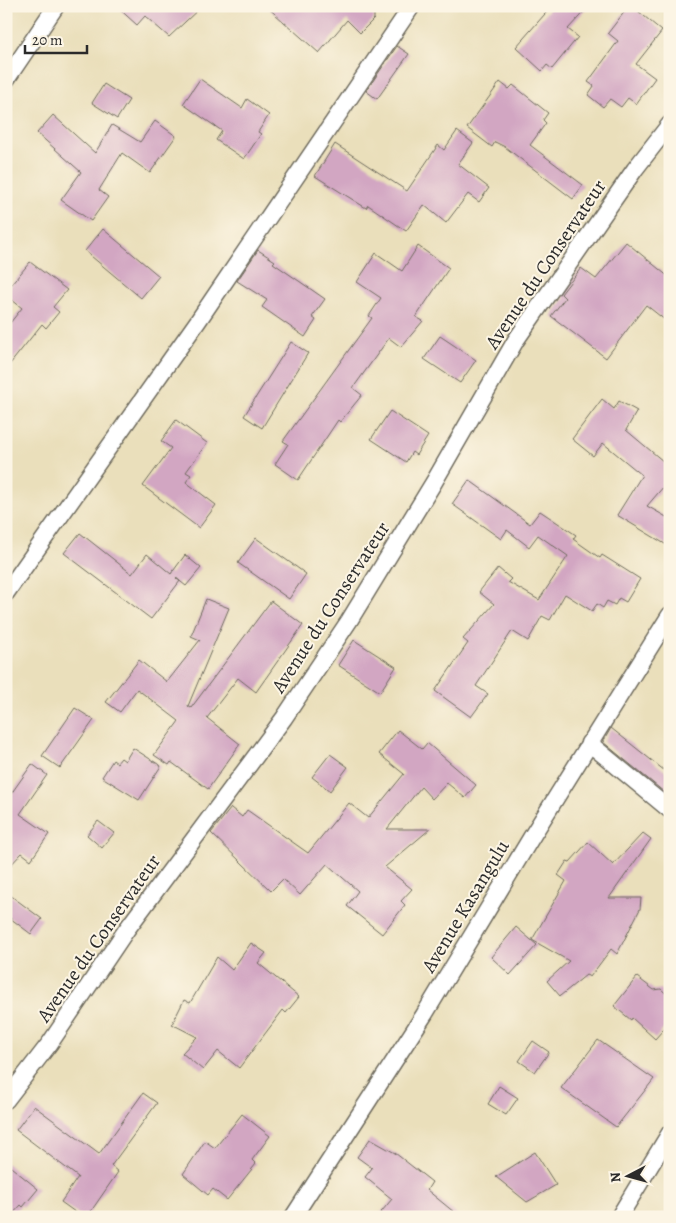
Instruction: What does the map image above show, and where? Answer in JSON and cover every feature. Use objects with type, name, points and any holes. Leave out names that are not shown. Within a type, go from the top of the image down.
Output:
[{"type":"street","points":[[6,80],[56,6]]},
{"type":"street","points":[[6,593],[198,321],[412,6]]},
{"type":"street","name":"Avenue du Conservateur","points":[[6,1100],[50,1042],[127,929],[284,718],[379,572],[516,340],[635,169],[670,124]]},
{"type":"street","name":"Avenue Kasangulu","points":[[293,1217],[424,1015],[589,743],[670,615]]},
{"type":"street","points":[[589,743],[670,810]]},
{"type":"street","points":[[619,1217],[670,1133]]},
{"type":"building","points":[[116,6],[202,6],[169,37],[145,16],[137,25]]},
{"type":"building","points":[[266,6],[367,6],[374,13],[374,19],[360,33],[347,20],[319,53]]},
{"type":"building","points":[[552,6],[589,6],[568,29],[578,37],[552,69],[547,65],[542,71],[516,47]]},
{"type":"building","points":[[629,6],[632,6],[662,31],[636,64],[655,78],[636,104],[628,98],[621,107],[610,99],[603,107],[588,95],[594,86],[588,82],[618,41],[608,33]]},
{"type":"building","points":[[397,46],[409,54],[377,99],[366,91]]},
{"type":"building","points":[[200,79],[242,108],[247,99],[269,115],[258,132],[261,134],[244,159],[216,140],[222,131],[183,104]]},
{"type":"building","points":[[500,82],[509,89],[513,85],[548,113],[543,120],[546,123],[530,145],[583,185],[573,199],[505,147],[495,142],[492,147],[467,128]]},
{"type":"building","points":[[104,84],[129,100],[117,119],[92,103]]},
{"type":"building","points":[[53,115],[95,153],[112,125],[140,142],[155,121],[176,136],[150,173],[122,153],[99,190],[108,197],[91,221],[61,200],[81,172],[37,133]]},
{"type":"building","points":[[457,131],[473,143],[458,164],[489,188],[479,202],[468,194],[446,223],[424,205],[406,231],[368,205],[366,208],[315,176],[335,144],[407,191],[438,145],[444,150]]},
{"type":"building","points":[[103,229],[159,276],[141,298],[85,251]]},
{"type":"building","points":[[626,242],[670,278],[670,324],[646,305],[606,358],[551,316],[565,298],[561,294],[581,268],[596,279]]},
{"type":"building","points":[[418,246],[449,268],[416,317],[423,321],[401,347],[389,338],[353,388],[362,395],[340,422],[338,420],[298,480],[275,464],[288,444],[283,441],[372,318],[369,316],[381,298],[357,282],[376,253],[402,271]]},
{"type":"building","points":[[258,250],[275,261],[273,263],[325,299],[312,317],[316,320],[305,337],[262,307],[267,300],[237,281]]},
{"type":"building","points":[[30,262],[67,290],[53,307],[59,312],[46,328],[42,324],[6,369],[6,328],[22,308],[6,295],[6,291]]},
{"type":"building","points":[[440,336],[476,360],[460,383],[424,359]]},
{"type":"building","points":[[291,342],[308,353],[262,428],[244,416]]},
{"type":"building","points":[[602,399],[614,409],[619,401],[637,411],[626,430],[670,467],[670,479],[647,506],[670,519],[670,547],[617,515],[642,475],[603,443],[593,456],[572,439]]},
{"type":"building","points":[[390,411],[428,436],[416,455],[412,452],[406,462],[371,439]]},
{"type":"building","points":[[176,420],[207,443],[186,472],[191,475],[186,482],[216,505],[199,528],[143,486],[171,448],[161,441]]},
{"type":"building","points":[[469,480],[530,524],[540,511],[576,535],[573,539],[600,558],[602,555],[640,579],[626,602],[619,598],[615,605],[607,601],[603,608],[597,604],[592,611],[565,594],[550,620],[542,616],[528,641],[512,631],[476,686],[488,694],[471,717],[435,691],[468,643],[463,639],[494,604],[479,592],[498,568],[511,579],[508,582],[539,600],[568,556],[538,535],[529,547],[507,530],[501,539],[452,504]]},
{"type":"building","points":[[80,533],[132,574],[147,554],[171,574],[185,555],[201,568],[186,586],[180,581],[151,619],[64,553]]},
{"type":"building","points":[[256,538],[306,574],[289,599],[238,563]]},
{"type":"building","points":[[206,599],[229,608],[188,706],[191,708],[271,601],[303,625],[256,692],[238,678],[207,718],[240,744],[208,789],[171,762],[169,765],[154,755],[179,721],[137,689],[120,712],[106,702],[139,660],[167,682],[200,640],[191,636]]},
{"type":"building","points":[[354,640],[396,667],[380,692],[338,665]]},
{"type":"building","points":[[75,708],[94,720],[60,768],[42,756]]},
{"type":"building","points":[[611,728],[670,775],[670,797],[603,742]]},
{"type":"building","points":[[398,730],[422,749],[427,743],[476,785],[465,798],[447,783],[432,799],[421,787],[387,829],[430,829],[385,867],[412,889],[401,901],[405,905],[382,934],[347,906],[358,891],[327,864],[300,895],[283,879],[271,891],[211,833],[231,808],[242,817],[247,810],[308,853],[349,803],[368,818],[404,774],[379,754]]},
{"type":"building","points":[[133,748],[161,766],[139,800],[102,777],[113,760],[117,763],[121,758],[125,761]]},
{"type":"building","points":[[330,754],[348,767],[330,791],[312,777]]},
{"type":"building","points":[[32,764],[47,775],[20,814],[49,834],[31,860],[22,853],[6,870],[6,801]]},
{"type":"building","points":[[98,821],[114,833],[102,848],[87,835]]},
{"type":"building","points":[[643,833],[651,839],[609,898],[641,898],[640,909],[617,954],[611,949],[590,977],[586,975],[560,996],[547,981],[569,961],[532,940],[566,881],[558,875],[567,861],[570,862],[588,842],[613,865]]},
{"type":"building","points":[[6,892],[42,919],[31,934],[6,915]]},
{"type":"building","points":[[516,927],[537,945],[510,975],[491,957]]},
{"type":"building","points":[[251,943],[266,953],[258,963],[299,997],[286,1013],[283,1010],[239,1068],[218,1051],[203,1070],[182,1053],[197,1037],[172,1024],[184,1000],[190,1003],[217,957],[232,970]]},
{"type":"building","points":[[637,977],[654,990],[661,989],[670,997],[670,1022],[655,1039],[632,1018],[631,1020],[614,1006]]},
{"type":"building","points":[[598,1040],[654,1079],[616,1127],[561,1088]]},
{"type":"building","points":[[533,1041],[549,1052],[535,1072],[519,1061]]},
{"type":"building","points":[[499,1086],[518,1098],[506,1115],[488,1104]]},
{"type":"building","points":[[143,1093],[157,1103],[111,1166],[118,1172],[87,1217],[82,1217],[61,1202],[78,1177],[16,1130],[34,1106],[99,1154]]},
{"type":"building","points":[[242,1114],[270,1136],[252,1160],[256,1164],[227,1200],[213,1189],[208,1195],[183,1174],[205,1141],[215,1148]]},
{"type":"building","points":[[370,1139],[395,1153],[432,1182],[427,1190],[460,1217],[377,1217],[392,1199],[365,1177],[372,1168],[357,1157]]},
{"type":"building","points":[[535,1152],[556,1185],[527,1202],[496,1177]]},
{"type":"building","points":[[6,1163],[38,1189],[23,1207],[21,1205],[10,1217],[6,1217]]}]
